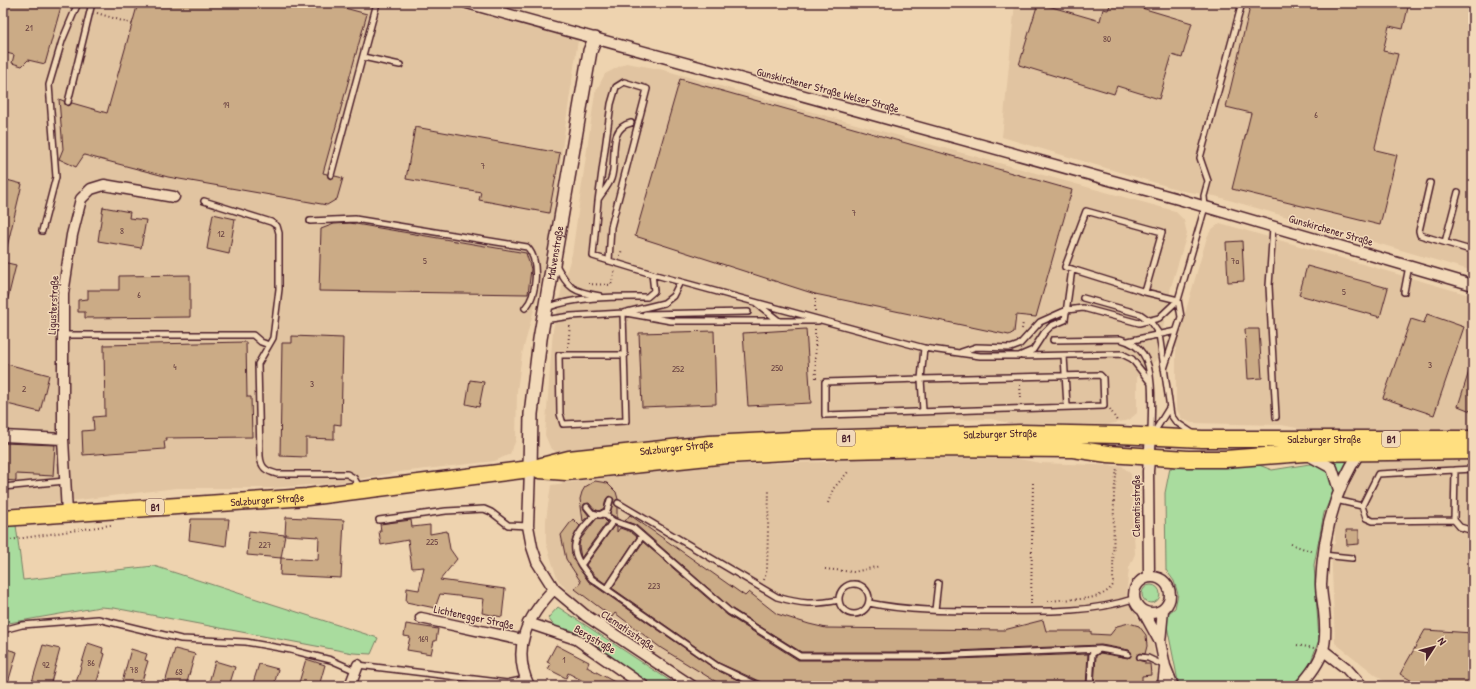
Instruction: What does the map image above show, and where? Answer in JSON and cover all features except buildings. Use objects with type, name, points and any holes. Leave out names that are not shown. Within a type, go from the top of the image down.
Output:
[{"type":"main road","name":"Salzburger Straße","points":[[3,518],[275,500],[360,492],[530,469],[562,460],[745,441],[1022,433],[1119,435],[1202,439],[1473,439]]},
{"type":"main road","name":"Salzburger Straße","points":[[530,469],[566,472],[727,455],[936,448],[1073,449],[1149,457],[1225,459],[1304,453],[1473,451]]},
{"type":"street","name":"Gunskirchener Straße Welser Straße","points":[[467,3],[595,40],[1182,200]]},
{"type":"street","name":"Malvenstraße","points":[[530,469],[532,402],[544,314],[590,51],[595,40]]},
{"type":"street","name":"Ligusterstraße","points":[[67,513],[63,439],[63,294],[72,235],[81,199],[90,188],[104,185],[174,197]]},
{"type":"street","name":"Gunskirchener Straße","points":[[1182,200],[1473,285]]},
{"type":"street","points":[[3,436],[63,439]]},
{"type":"street","name":"Clematisstraße","points":[[1149,576],[1149,457],[1151,437]]},
{"type":"street","points":[[1300,686],[1314,670],[1324,650],[1326,632],[1321,587],[1322,555],[1327,530],[1339,490],[1351,464],[1360,452]]},
{"type":"street","points":[[1304,453],[1332,468],[1339,490]]},
{"type":"street","points":[[530,469],[528,526],[532,547],[538,562],[554,589]]},
{"type":"street","points":[[1160,642],[1163,610],[1169,602],[1169,588],[1165,581],[1157,577],[1149,576],[1136,584],[1133,591],[1134,599],[1137,606],[1143,611],[1160,642],[1165,666],[1173,686]]},
{"type":"street","name":"Clematisstraße","points":[[554,589],[585,615],[692,686]]},
{"type":"street","name":"Lichtenegger Straße","points":[[527,683],[521,651],[522,640],[528,623],[536,609],[554,589]]},
{"type":"street","points":[[1143,611],[1150,613],[1163,610]]},
{"type":"street","name":"Lichtenegger Straße","points":[[421,618],[522,640]]},
{"type":"street","name":"Bergstraße","points":[[528,623],[576,639],[644,686]]},
{"type":"street","points":[[1324,650],[1346,668],[1362,686]]},
{"type":"street","points":[[1163,686],[1165,666]]},
{"type":"street","points":[[350,686],[357,668]]},
{"type":"lane","points":[[42,231],[56,177],[49,84],[62,41],[78,3]]},
{"type":"lane","points":[[68,102],[92,3]]},
{"type":"lane","points":[[331,175],[377,3]]},
{"type":"lane","points":[[1164,369],[1181,317],[1178,300],[1205,207],[1204,196],[1208,180],[1200,158],[1242,3]]},
{"type":"lane","points":[[363,57],[400,65]]},
{"type":"lane","points":[[609,261],[611,227],[647,89],[624,82],[616,87],[611,104],[598,201],[593,256],[609,261],[652,274],[680,282],[754,301],[814,319],[833,322],[924,348],[980,356],[1122,354],[1132,359],[1150,383]]},
{"type":"lane","points":[[598,201],[612,178],[616,133],[624,125],[631,123]]},
{"type":"lane","points":[[1430,183],[1419,233],[1422,236],[1467,249],[1471,248],[1473,245]]},
{"type":"lane","points":[[1445,242],[1458,192]]},
{"type":"lane","points":[[204,201],[271,222],[277,226],[279,233],[279,289],[273,338],[258,364],[260,456],[264,468],[267,472],[277,474],[347,474],[354,478],[360,492]]},
{"type":"lane","points":[[1145,292],[1162,232],[1086,211],[1065,267],[1145,292],[1178,300]]},
{"type":"lane","points":[[310,221],[355,219],[527,247],[533,256],[537,275],[525,308]]},
{"type":"lane","points":[[1273,226],[1269,286],[1276,418]]},
{"type":"lane","points":[[553,260],[567,284],[581,292],[605,297]]},
{"type":"lane","points":[[1404,292],[1409,266]]},
{"type":"lane","points":[[1019,356],[1033,350],[1044,334],[1052,326],[1065,320],[1067,310],[1066,302],[1072,269]]},
{"type":"lane","points":[[544,314],[565,302],[605,297],[647,297],[654,291],[652,274]]},
{"type":"lane","points":[[625,313],[664,303],[673,296],[680,282]]},
{"type":"lane","points":[[1083,298],[1140,314],[1150,321],[1159,334],[1171,415],[1176,422],[1202,439]]},
{"type":"lane","points":[[959,353],[976,347],[1011,348],[1019,345],[1040,322],[1067,310],[1082,308],[1139,323],[1159,318],[1178,300]]},
{"type":"lane","points":[[754,301],[779,321]]},
{"type":"lane","points":[[636,314],[748,312]]},
{"type":"lane","points":[[544,314],[571,316],[625,313],[671,321],[779,321],[814,319]]},
{"type":"lane","points":[[625,313],[626,421],[563,424],[560,414],[559,355],[625,355]]},
{"type":"lane","points":[[1128,341],[1176,331]]},
{"type":"lane","points":[[63,335],[253,335],[261,342],[269,345]]},
{"type":"lane","points":[[1053,340],[1120,339],[1128,341],[1143,353],[1148,363],[1150,383],[1151,437]]},
{"type":"lane","points":[[923,411],[921,379],[924,348]]},
{"type":"lane","points":[[1064,356],[1067,406]]},
{"type":"lane","points":[[1102,376],[1104,406],[825,415],[825,382],[921,379],[1102,376]]},
{"type":"lane","points":[[1151,437],[1169,408]]},
{"type":"lane","points":[[1454,520],[1373,521],[1366,518],[1362,506],[1378,474],[1473,469]]},
{"type":"lane","points":[[1455,470],[1454,520],[1460,527],[1473,531]]},
{"type":"lane","points":[[3,487],[65,481]]},
{"type":"lane","points":[[604,514],[610,508],[610,500]]},
{"type":"lane","points":[[1336,500],[1362,506]]},
{"type":"lane","points":[[618,503],[626,506],[652,524],[693,546],[761,589],[777,597],[798,603],[815,604],[839,600]]},
{"type":"lane","points":[[587,507],[595,514],[604,514],[613,521],[633,528],[730,612],[800,656],[931,656],[1100,649],[1128,654]]},
{"type":"lane","points":[[379,520],[446,511],[484,509],[491,512],[508,525],[528,526]]},
{"type":"lane","points":[[595,514],[574,540],[574,551],[581,565],[592,579],[717,666],[759,686]]},
{"type":"lane","points":[[581,565],[613,521]]},
{"type":"lane","points":[[607,589],[642,536]]},
{"type":"lane","points":[[1322,555],[1352,558]]},
{"type":"lane","points":[[935,610],[938,583]]},
{"type":"lane","points":[[850,584],[855,584],[866,590],[869,603],[864,611],[855,614],[846,612],[840,605],[839,600],[842,590],[850,584]]},
{"type":"lane","points":[[869,603],[888,607],[935,610],[1032,611],[1109,607],[1134,599]]},
{"type":"lane","points":[[3,630],[22,625],[98,619],[181,639],[246,642],[291,650],[357,668],[507,683],[527,683]]},
{"type":"lane","points":[[1090,686],[1092,654],[1100,649]]},
{"type":"lane","points":[[1140,657],[1148,658],[1165,666]]},
{"type":"path","points":[[90,10],[132,24]]},
{"type":"path","points":[[815,294],[814,319],[816,384]]},
{"type":"path","points":[[1104,406],[1110,408],[1119,424],[1119,435]]},
{"type":"path","points":[[1045,603],[1057,599],[1082,599],[1092,597],[1113,585],[1114,494],[1119,455]]},
{"type":"path","points":[[828,503],[833,489],[848,472]]},
{"type":"path","points":[[1032,611],[1033,481]]},
{"type":"path","points":[[761,589],[767,569],[769,489]]},
{"type":"path","points":[[3,541],[108,526],[119,521],[121,509]]},
{"type":"path","points":[[1471,538],[1473,573]]},
{"type":"path","points":[[1291,544],[1322,555]]},
{"type":"path","points":[[825,569],[854,572],[880,566]]},
{"type":"path","points":[[1297,645],[1324,650]]},
{"type":"shaded area","points":[[3,3],[438,3],[578,40],[563,142],[550,250],[522,354],[517,391],[516,440],[510,454],[495,461],[400,472],[335,483],[272,488],[176,488],[38,505],[3,507]]},
{"type":"shaded area","points":[[1015,3],[1473,3],[1473,271],[1215,196],[1183,191],[1002,137]]},
{"type":"shaded area","points":[[626,63],[660,69],[1175,211],[1184,220],[1187,234],[1171,287],[1157,359],[1137,377],[1137,413],[1129,420],[1106,425],[1010,423],[991,419],[949,420],[936,428],[633,443],[557,453],[550,447],[545,435],[553,330],[562,287],[572,254],[595,93],[605,74]]},
{"type":"shaded area","points":[[1220,223],[1473,296],[1473,432],[1319,432],[1281,425],[1192,423],[1182,419],[1176,408],[1176,345],[1207,237],[1211,230]]},
{"type":"shaded area","points":[[997,455],[1040,463],[1122,466],[1131,474],[1135,554],[1129,568],[1126,598],[1152,641],[1160,686],[702,686],[603,621],[575,600],[557,578],[546,543],[546,520],[551,485],[695,465],[826,462],[843,456]]},
{"type":"shaded area","points":[[1473,457],[1473,686],[1394,686],[1381,679],[1335,643],[1331,547],[1335,543],[1335,524],[1350,475],[1359,458]]},
{"type":"green space","points":[[1349,458],[1324,513],[1314,565],[1319,640],[1308,669],[1290,686],[1179,686],[1165,616],[1175,608],[1178,594],[1174,581],[1166,570],[1165,493],[1170,468],[1259,465],[1272,470],[1316,463],[1328,459]]},
{"type":"green space","points":[[16,525],[23,580],[154,566],[378,638],[371,654],[353,653],[114,608],[100,607],[3,624],[3,526]]},
{"type":"green space","points":[[1151,585],[1157,588],[1160,594],[1157,600],[1151,603],[1145,600],[1142,594],[1145,588]]},
{"type":"green space","points":[[558,607],[678,686],[650,686],[588,639],[571,630],[555,627],[548,618]]}]
